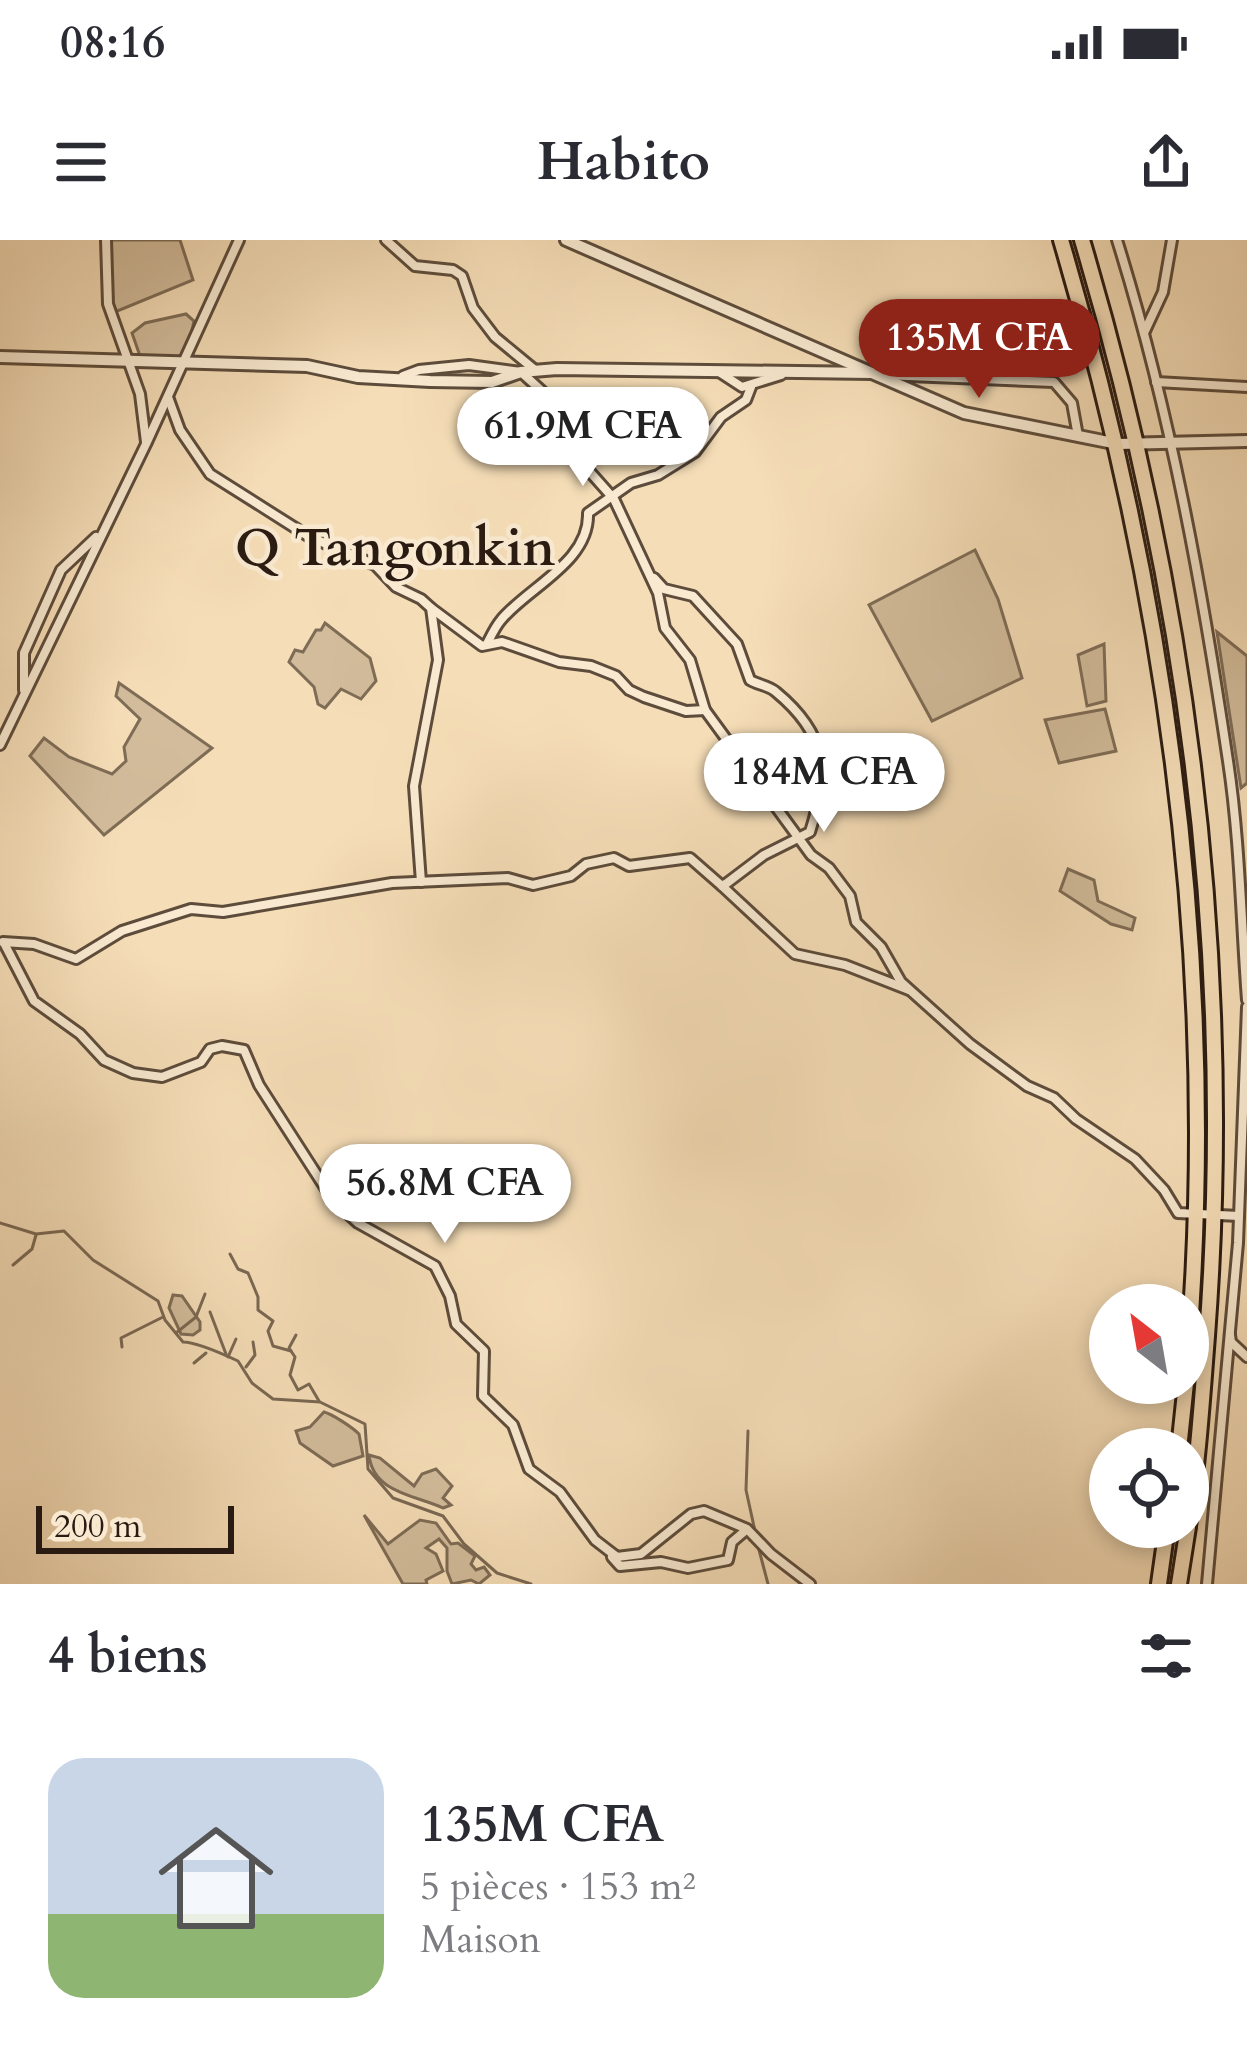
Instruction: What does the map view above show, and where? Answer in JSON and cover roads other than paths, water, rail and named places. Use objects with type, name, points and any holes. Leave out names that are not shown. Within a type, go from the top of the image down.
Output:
[{"type":"highway","points":[[1061,240],[1118,444],[1147,580],[1185,850],[1194,984],[1197,1215],[1193,1284]]},
{"type":"highway","points":[[1082,240],[1136,443],[1182,669],[1201,825],[1213,989],[1214,1215],[1199,1428]]},
{"type":"highway","points":[[1159,1584],[1164,1548]]},
{"type":"highway","points":[[1179,1584],[1185,1548]]},
{"type":"street","points":[[106,240],[108,304],[140,394],[146,444]]},
{"type":"street","points":[[0,745],[239,240]]},
{"type":"street","points":[[386,240],[415,266],[453,270],[462,276],[473,308],[495,337],[536,371]]},
{"type":"street","points":[[566,240],[964,413],[1118,444],[1247,441]]},
{"type":"street","points":[[1118,240],[1200,579],[1228,762],[1245,934],[1239,1216],[1243,1230],[1228,1330],[1207,1584]]},
{"type":"street","points":[[1143,335],[1163,292],[1172,240]]},
{"type":"street","points":[[0,357],[308,366],[392,380],[492,382],[536,371],[718,371],[1054,382],[1072,403],[1079,439]]},
{"type":"street","points":[[718,371],[734,384],[751,387],[794,372]]},
{"type":"street","points":[[521,372],[550,401],[558,436],[568,452],[611,495],[658,593],[661,618],[690,660],[705,710],[811,855],[829,868],[850,896],[856,922],[881,947],[901,982],[970,1044],[1027,1086],[1054,1098],[1135,1159],[1178,1213],[1239,1216]]},
{"type":"street","points":[[1156,382],[1247,387]]},
{"type":"street","points":[[487,644],[503,617],[565,562],[585,535],[588,512],[631,483],[658,475],[695,452],[721,417],[746,400],[751,387]]},
{"type":"street","points":[[168,397],[179,430],[210,474],[308,536],[375,565],[396,587],[422,599],[477,644],[502,642],[559,662],[591,666],[616,676],[644,697],[686,711],[705,710]]},
{"type":"street","points":[[22,700],[27,673],[24,653],[61,570],[102,532]]},
{"type":"street","points":[[649,572],[664,589],[693,596],[737,644],[750,680],[777,692],[817,738],[822,753],[812,826],[722,886]]},
{"type":"street","points":[[421,882],[414,786],[438,660],[431,608]]},
{"type":"street","points":[[2,942],[34,944],[76,959],[122,931],[191,909],[223,912],[421,882],[508,878],[533,885],[614,858],[629,866],[677,856],[691,858],[795,954],[845,965],[897,988],[913,990]]},
{"type":"street","points":[[2,942],[34,1001],[80,1034],[104,1060],[133,1073],[162,1077],[201,1062],[210,1049],[244,1050],[259,1085],[333,1200],[358,1223],[435,1266],[450,1296],[456,1324],[484,1352],[483,1396],[513,1425],[529,1469],[560,1492],[620,1566],[661,1562],[688,1568],[728,1560],[732,1542],[747,1529]]},
{"type":"street","points":[[1228,1330],[1231,1342],[1247,1357]]},
{"type":"street","points":[[607,1551],[617,1557],[641,1554],[697,1511],[720,1514],[747,1529],[810,1584]]},
{"type":"waterway","points":[[0,1223],[36,1234],[64,1231],[93,1260],[158,1301],[165,1320],[183,1342],[238,1361],[252,1383],[273,1399],[320,1402],[365,1424],[368,1469],[393,1498],[443,1516],[464,1544],[497,1573],[531,1584]]},
{"type":"waterway","points":[[13,1265],[32,1249],[36,1235]]},
{"type":"waterway","points":[[230,1254],[238,1269],[248,1273],[258,1310],[273,1321],[268,1331],[273,1346],[291,1351]]},
{"type":"waterway","points":[[176,1333],[196,1317],[205,1294]]},
{"type":"waterway","points":[[210,1312],[226,1354]]},
{"type":"waterway","points":[[122,1347],[121,1338],[163,1317]]},
{"type":"waterway","points":[[296,1335],[289,1348],[295,1357],[290,1375],[298,1390],[309,1384],[319,1401]]},
{"type":"waterway","points":[[228,1357],[236,1339]]},
{"type":"waterway","points":[[246,1367],[255,1355],[253,1342]]},
{"type":"waterway","points":[[194,1363],[206,1353]]},
{"type":"waterway","points":[[748,1431],[746,1490],[755,1531]]},
{"type":"waterway","points":[[758,1546],[768,1584]]},
{"type":"district","name":"Q Tangonkin","points":[[395,547]]}]
